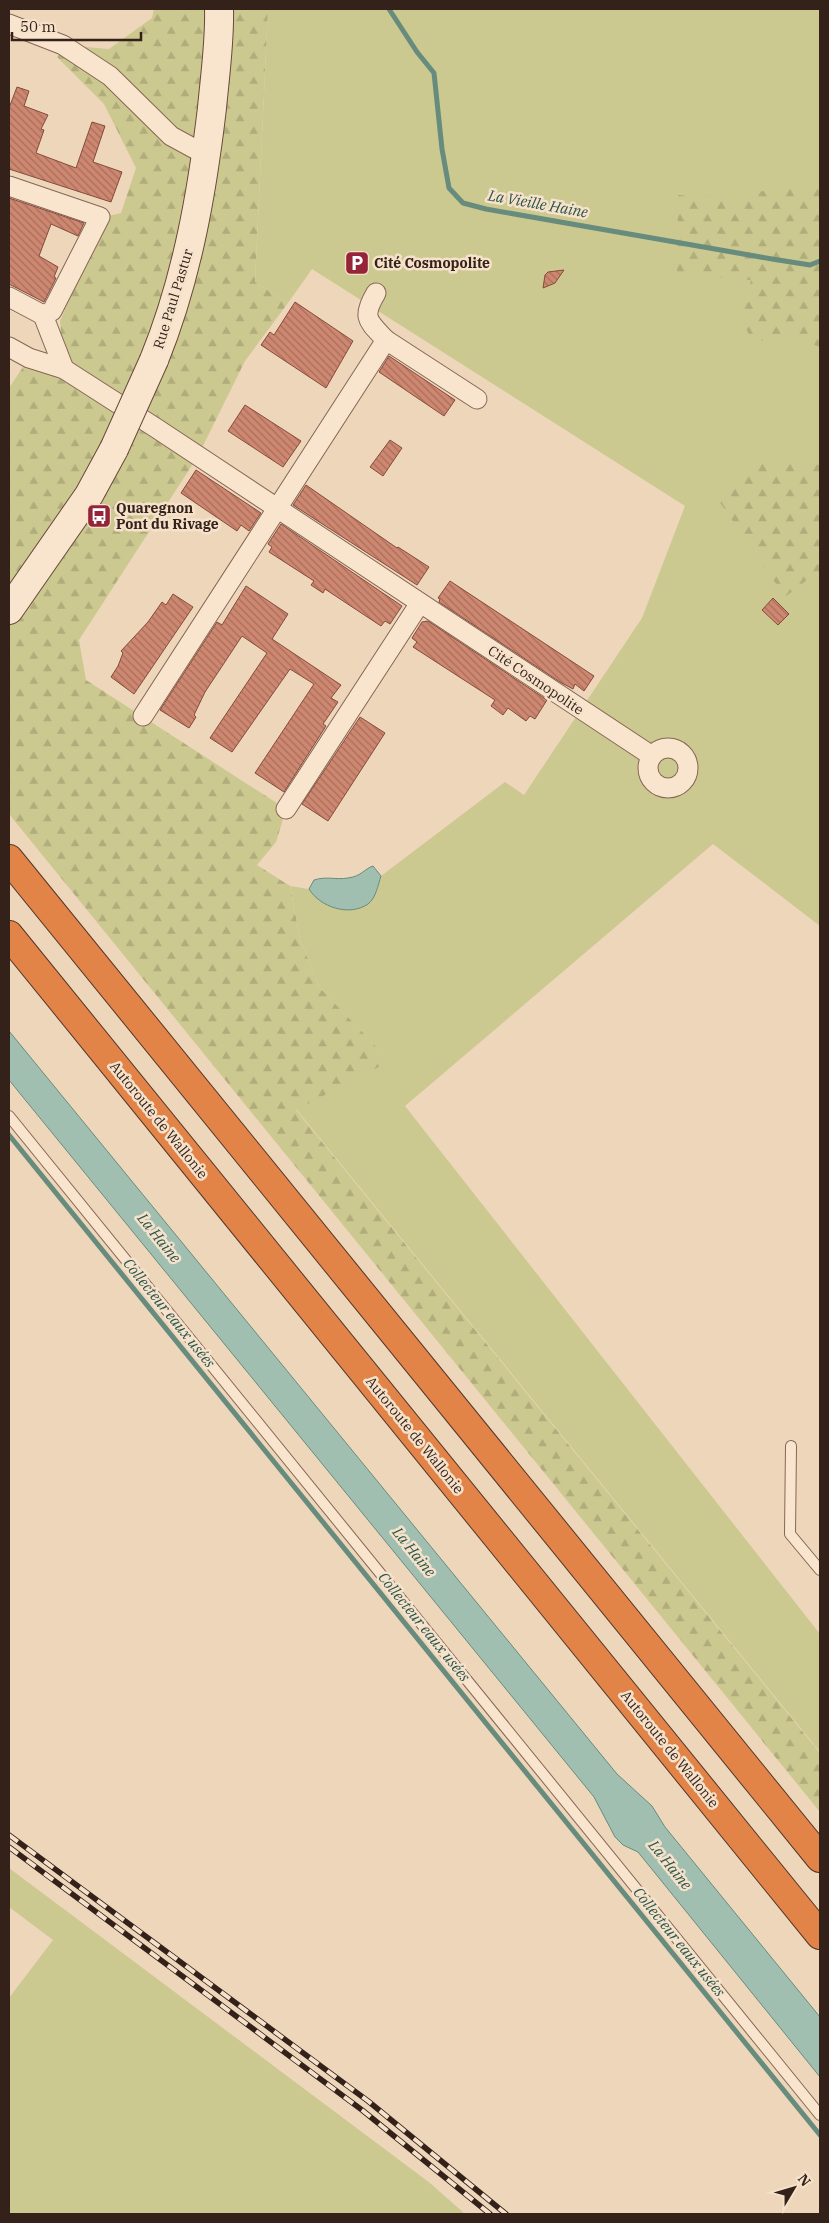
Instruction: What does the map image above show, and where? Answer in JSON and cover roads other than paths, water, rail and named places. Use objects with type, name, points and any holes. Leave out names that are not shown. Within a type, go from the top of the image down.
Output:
[{"type":"highway","points":[[9,859],[820,1858]]},
{"type":"highway","name":"Autoroute de Wallonie","points":[[9,935],[820,1935]]},
{"type":"main road","name":"Rue Paul Pastur","points":[[9,610],[89,495],[114,449],[168,326],[186,260],[206,155],[220,9]]},
{"type":"street","points":[[9,24],[63,45],[110,76],[171,136],[206,155]]},
{"type":"street","points":[[9,186],[100,217],[47,313],[64,369]]},
{"type":"street","points":[[376,293],[367,307],[367,316],[386,340],[477,399]]},
{"type":"street","points":[[9,297],[47,313]]},
{"type":"street","points":[[142,716],[386,340]]},
{"type":"street","name":"Cité Cosmopolite","points":[[9,347],[29,358],[64,369],[652,756]]},
{"type":"street","points":[[286,809],[420,603]]},
{"type":"lane","points":[[9,1116],[820,2115]]},
{"type":"lane","points":[[791,1446],[790,1534],[820,1570]]},
{"type":"water","points":[[373,866],[381,876],[378,887],[371,901],[360,908],[344,910],[327,905],[320,901],[309,889],[314,880],[353,877]]},
{"type":"water","name":"La Haine","points":[[9,1031],[617,1774],[652,1806],[665,1827],[820,2017],[820,2077],[638,1852],[623,1845],[615,1837],[594,1797],[9,1080]]},
{"type":"waterway","name":"La Vieille Haine","points":[[389,9],[417,52],[434,73],[442,149],[449,188],[463,203],[486,209],[772,259],[810,265],[820,261]]},
{"type":"waterway","name":"Collecteur eaux usées","points":[[9,1135],[820,2135]]},
{"type":"railway","points":[[9,1835],[368,2101],[506,2214]]},
{"type":"railway","points":[[9,1847],[362,2110],[490,2214]]},
{"type":"place","name":"Cité Cosmopolite","points":[[357,263]]},
{"type":"place","name":"Quaregnon Pont du Rivage","points":[[99,516]]}]
